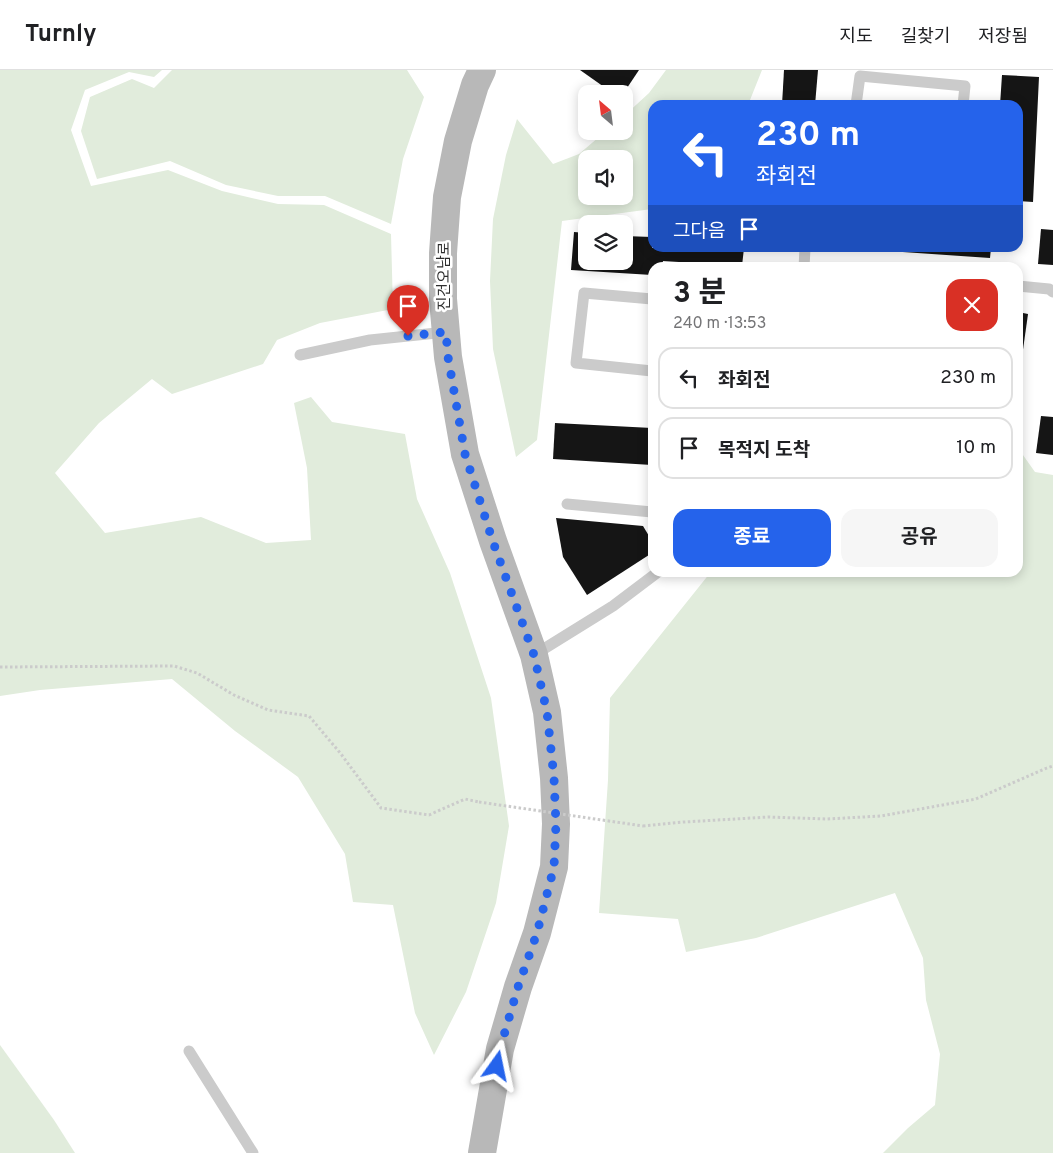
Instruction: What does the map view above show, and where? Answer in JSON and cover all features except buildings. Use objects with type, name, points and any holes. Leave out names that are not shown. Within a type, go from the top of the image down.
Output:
[{"type":"main road","name":"진건오남로","points":[[482,70],[475,85],[458,141],[447,197],[443,253],[443,298],[448,357],[465,454],[493,542],[534,655],[547,712],[556,824],[554,867],[537,933],[518,987],[500,1049],[482,1153]]},
{"type":"lane","points":[[857,100],[860,76],[964,86],[963,100]]},
{"type":"lane","points":[[1023,286],[1049,289],[1053,292]]},
{"type":"lane","points":[[648,299],[584,293],[576,363],[648,371]]},
{"type":"lane","points":[[300,355],[370,340],[446,332]]},
{"type":"lane","points":[[568,504],[648,512]]},
{"type":"lane","points":[[534,655],[613,606],[651,577]]},
{"type":"lane","points":[[189,1051],[253,1153]]},
{"type":"path","points":[[0,666],[174,666],[197,673],[234,695],[268,710],[309,716],[341,754],[381,808],[429,815],[465,799],[642,826],[769,817],[827,819],[881,816],[976,799],[1053,766]]},
{"type":"green space","points":[[0,70],[162,70],[154,77],[129,72],[85,90],[71,130],[91,186],[168,170],[222,191],[278,204],[324,205],[391,234],[393,309],[320,323],[277,340],[263,364],[172,394],[152,379],[99,423],[55,473],[105,533],[201,517],[266,543],[311,540],[307,468],[294,403],[311,397],[332,422],[405,434],[417,499],[450,573],[491,698],[509,826],[496,903],[466,992],[434,1055],[415,1013],[393,905],[353,902],[345,854],[298,777],[235,731],[172,679],[40,690],[0,696]]},
{"type":"green space","points":[[172,70],[407,70],[424,97],[403,159],[391,224],[325,196],[278,196],[226,185],[170,161],[97,179],[81,131],[90,97],[132,79],[154,88]]},
{"type":"green space","points":[[666,70],[762,70],[750,100],[648,100],[648,210],[607,215],[578,215],[578,219],[562,221],[537,440],[516,457],[493,349],[490,281],[493,219],[506,155],[517,119],[553,164],[578,154],[578,205],[633,205],[633,150],[584,150],[595,140],[633,140],[633,108],[649,93]]},
{"type":"green space","points":[[1023,455],[1035,472],[1053,475],[1053,1153],[883,1153],[935,1105],[940,1054],[926,1000],[923,958],[895,893],[756,938],[686,952],[678,919],[599,913],[608,780],[610,698],[707,577],[1023,577]]},
{"type":"green space","points":[[0,1045],[54,1120],[75,1153],[0,1153]]},
{"type":"route","points":[[408,336],[446,332],[448,357],[465,454],[493,542],[534,655],[547,712],[554,778],[556,824],[554,867],[537,933],[518,987],[497,1066]]}]
